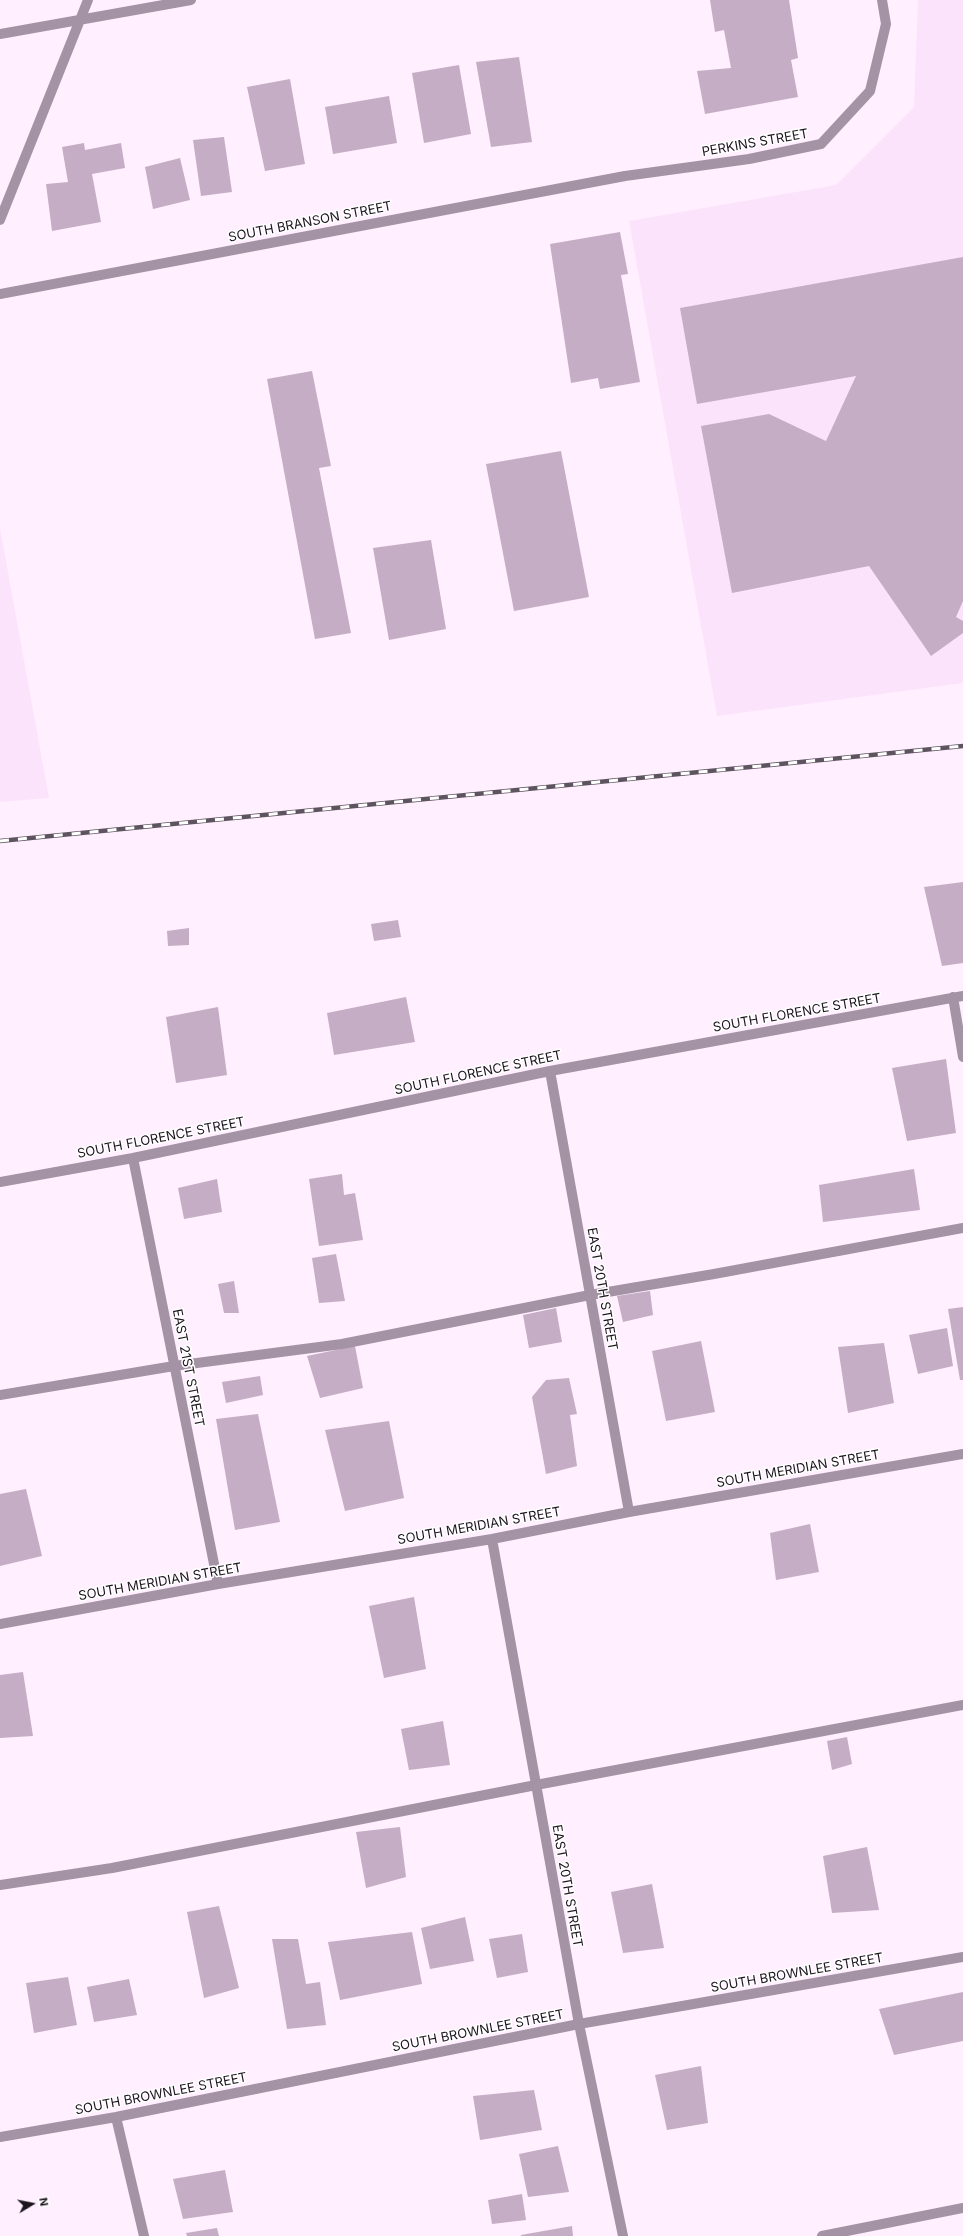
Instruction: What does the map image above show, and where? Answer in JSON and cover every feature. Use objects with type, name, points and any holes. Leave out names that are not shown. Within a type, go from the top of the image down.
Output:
[{"type":"street","points":[[0,220],[88,0]]},
{"type":"street","points":[[0,34],[191,0]]},
{"type":"street","name":"PERKINS STREET","points":[[625,176],[749,159],[821,144],[870,91],[886,24],[882,0]]},
{"type":"street","name":"SOUTH BRANSON STREET","points":[[0,294],[625,176]]},
{"type":"street","points":[[958,996],[963,1057]]},
{"type":"street","name":"SOUTH FLORENCE STREET","points":[[0,1182],[133,1158],[550,1071],[958,996]]},
{"type":"street","name":"EAST 20TH STREET","points":[[550,1071],[629,1512]]},
{"type":"street","name":"EAST 21ST STREET","points":[[133,1158],[218,1584]]},
{"type":"street","points":[[0,1395],[174,1366],[342,1344],[590,1295],[714,1274],[963,1228]]},
{"type":"street","name":"SOUTH MERIDIAN STREET","points":[[0,1624],[218,1584],[492,1539],[629,1512],[963,1454]]},
{"type":"street","name":"EAST 20TH STREET","points":[[492,1539],[579,2024],[623,2236]]},
{"type":"street","points":[[0,1885],[112,1868],[536,1785],[963,1705]]},
{"type":"street","name":"SOUTH BROWNLEE STREET","points":[[0,2137],[116,2117],[579,2024],[963,1957]]},
{"type":"street","points":[[116,2117],[144,2236]]},
{"type":"street","points":[[822,2236],[963,2208]]},
{"type":"shaded area","points":[[918,0],[963,0],[963,683],[717,716],[629,221],[836,185],[914,107]]},
{"type":"shaded area","points":[[0,528],[49,798],[0,802]]},
{"type":"building","points":[[710,0],[789,0],[798,58],[791,60],[798,97],[705,114],[697,71],[731,68],[724,30],[715,32]]},
{"type":"building","points":[[519,57],[532,142],[491,147],[476,62]]},
{"type":"building","points":[[459,65],[471,134],[424,143],[412,73]]},
{"type":"building","points":[[290,79],[305,164],[265,171],[247,87]]},
{"type":"building","points":[[389,96],[397,143],[333,154],[325,107]]},
{"type":"building","points":[[224,137],[232,192],[201,196],[193,140]]},
{"type":"building","points":[[84,143],[85,150],[121,143],[125,168],[92,174],[101,222],[52,231],[46,184],[68,182],[62,147]]},
{"type":"building","points":[[180,158],[190,200],[153,209],[145,167]]},
{"type":"building","points":[[620,232],[628,274],[621,275],[640,382],[600,389],[598,378],[571,383],[550,244]]},
{"type":"building","points":[[963,257],[963,601],[956,617],[963,621],[963,633],[931,656],[869,566],[732,593],[701,426],[769,414],[826,441],[856,376],[697,404],[680,308]]},
{"type":"building","points":[[312,371],[331,466],[319,468],[351,633],[315,639],[267,379]]},
{"type":"building","points":[[561,451],[589,597],[514,611],[486,464]]},
{"type":"building","points":[[431,540],[446,629],[389,640],[373,548]]},
{"type":"building","points":[[963,882],[963,963],[942,966],[924,887]]},
{"type":"building","points":[[398,920],[401,937],[374,941],[371,924]]},
{"type":"building","points":[[189,928],[189,945],[168,946],[167,931]]},
{"type":"building","points":[[406,997],[415,1042],[334,1055],[327,1013]]},
{"type":"building","points":[[218,1007],[227,1075],[176,1083],[166,1017]]},
{"type":"building","points":[[946,1059],[956,1133],[907,1141],[892,1068]]},
{"type":"building","points":[[914,1169],[920,1210],[823,1222],[819,1185]]},
{"type":"building","points":[[342,1174],[344,1195],[355,1193],[363,1240],[319,1246],[309,1179]]},
{"type":"building","points":[[217,1179],[222,1212],[184,1219],[178,1188]]},
{"type":"building","points":[[336,1254],[345,1301],[319,1303],[312,1258]]},
{"type":"building","points":[[234,1281],[239,1313],[224,1313],[218,1284]]},
{"type":"building","points":[[650,1291],[653,1315],[623,1322],[617,1296]]},
{"type":"building","points":[[963,1307],[963,1380],[960,1380],[948,1309]]},
{"type":"building","points":[[556,1308],[562,1342],[529,1348],[523,1315]]},
{"type":"building","points":[[947,1328],[953,1366],[918,1374],[909,1335]]},
{"type":"building","points":[[701,1341],[715,1412],[666,1421],[652,1351]]},
{"type":"building","points":[[884,1343],[894,1403],[848,1413],[838,1347]]},
{"type":"building","points":[[355,1346],[363,1388],[320,1398],[307,1356]]},
{"type":"building","points":[[260,1376],[263,1395],[226,1403],[222,1382]]},
{"type":"building","points":[[569,1378],[577,1414],[570,1415],[577,1466],[546,1474],[532,1397],[546,1380]]},
{"type":"building","points":[[258,1414],[280,1522],[235,1530],[216,1419]]},
{"type":"building","points":[[389,1421],[404,1498],[345,1511],[325,1430]]},
{"type":"building","points":[[26,1489],[42,1556],[0,1566],[0,1494]]},
{"type":"building","points":[[810,1524],[819,1572],[776,1580],[770,1533]]},
{"type":"building","points":[[414,1597],[426,1669],[384,1678],[369,1606]]},
{"type":"building","points":[[23,1672],[33,1736],[0,1738],[0,1675]]},
{"type":"building","points":[[443,1721],[450,1765],[409,1770],[401,1729]]},
{"type":"building","points":[[847,1737],[852,1764],[832,1770],[827,1741]]},
{"type":"building","points":[[400,1827],[406,1877],[366,1888],[356,1832]]},
{"type":"building","points":[[867,1847],[879,1910],[832,1913],[823,1856]]},
{"type":"building","points":[[652,1884],[664,1948],[623,1953],[611,1892]]},
{"type":"building","points":[[219,1906],[239,1988],[204,1998],[187,1912]]},
{"type":"building","points":[[465,1917],[474,1961],[430,1969],[421,1928]]},
{"type":"building","points":[[412,1932],[422,1984],[340,2000],[328,1942]]},
{"type":"building","points":[[522,1934],[528,1972],[497,1978],[489,1939]]},
{"type":"building","points":[[272,1939],[298,1939],[306,1984],[320,1982],[326,2025],[287,2029]]},
{"type":"building","points":[[68,1977],[77,2025],[34,2033],[26,1983]]},
{"type":"building","points":[[129,1979],[137,2015],[94,2022],[87,1987]]},
{"type":"building","points":[[963,1992],[963,2041],[894,2055],[879,2009]]},
{"type":"building","points":[[701,2066],[708,2123],[667,2130],[655,2075]]},
{"type":"building","points":[[534,2090],[542,2130],[480,2140],[473,2096]]},
{"type":"building","points":[[558,2146],[569,2192],[528,2197],[519,2154]]},
{"type":"building","points":[[225,2170],[233,2212],[183,2219],[173,2179]]},
{"type":"building","points":[[522,2194],[526,2220],[492,2224],[488,2200]]},
{"type":"building","points":[[572,2226],[573,2236],[521,2236],[521,2235]]},
{"type":"building","points":[[217,2228],[219,2236],[187,2236],[186,2233]]},
{"type":"railway","points":[[0,841],[963,746]]}]
